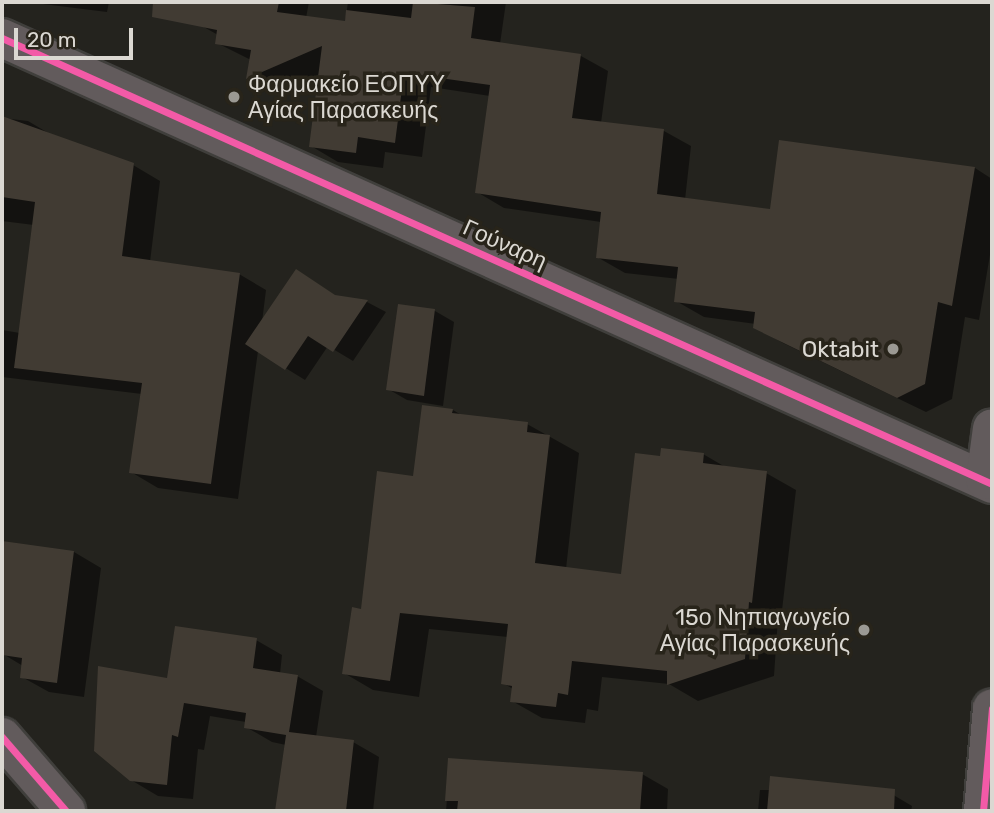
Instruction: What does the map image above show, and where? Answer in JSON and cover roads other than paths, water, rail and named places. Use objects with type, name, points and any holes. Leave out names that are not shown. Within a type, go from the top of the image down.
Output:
[{"type":"street","name":"Γούναρη","points":[[2,38],[989,482]]},
{"type":"street","points":[[989,482],[992,428]]},
{"type":"street","points":[[983,811],[992,708]]},
{"type":"street","points":[[2,737],[66,811]]},
{"type":"place","name":"Φαρμακείο ΕΟΠΥΥ Αγίας Παρασκευής","points":[[234,97]]},
{"type":"place","name":"Oktabit","points":[[893,349]]},
{"type":"place","name":"15ο Νηπιαγωγείο Αγίας Παρασκευής","points":[[864,630]]}]
